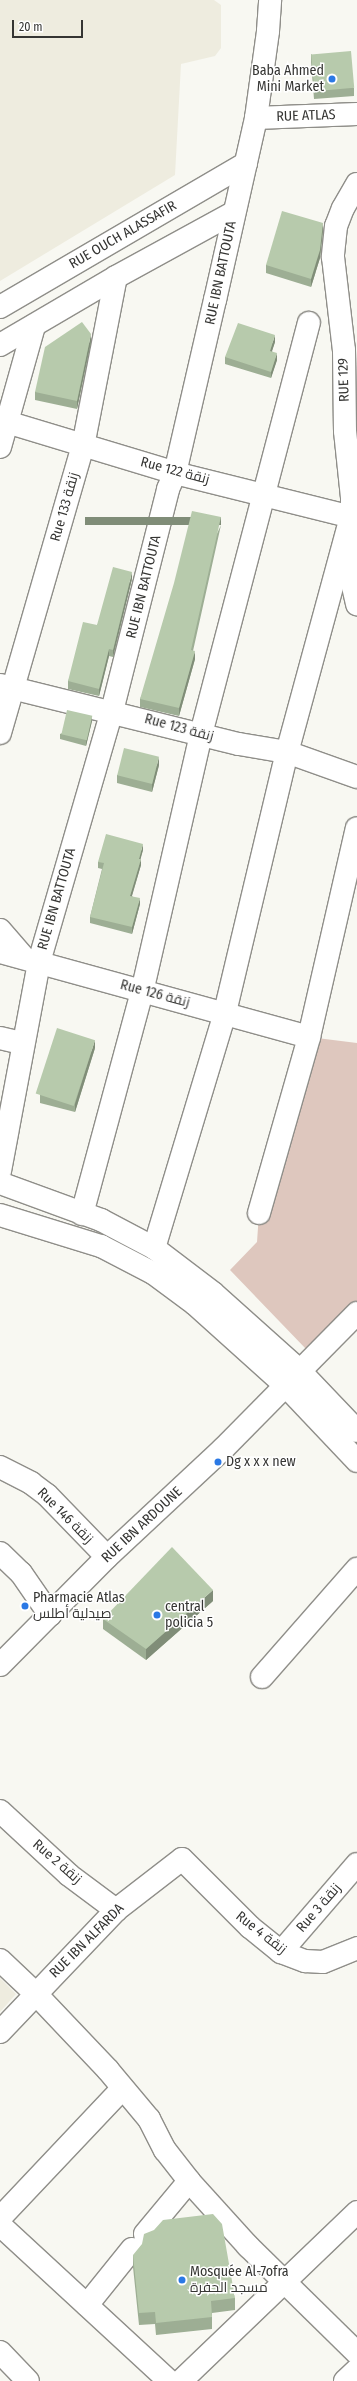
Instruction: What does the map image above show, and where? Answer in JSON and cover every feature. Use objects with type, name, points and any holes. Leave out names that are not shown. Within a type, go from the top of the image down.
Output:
[{"type":"street","name":"RUE IBN BATTOUTA","points":[[0,1171],[22,1043],[32,960],[112,711],[168,489],[175,473],[233,213],[256,118],[268,31],[270,0]]},
{"type":"street","name":"RUE ATLAS","points":[[256,118],[357,114]]},
{"type":"street","name":"RUE OUCH ALASSAFIR","points":[[0,307],[246,163]]},
{"type":"street","name":"RUE 129","points":[[357,184],[343,208],[334,237],[334,264],[353,352],[351,434],[355,584],[357,604]]},
{"type":"street","points":[[0,346],[116,277],[233,213]]},
{"type":"street","name":"Rue 133 زنقة","points":[[0,733],[6,686],[83,446],[116,277]]},
{"type":"street","points":[[82,1214],[142,992],[201,734],[263,493],[309,323]]},
{"type":"street","points":[[0,447],[4,421],[34,326]]},
{"type":"street","name":"Rue 122 زنقة","points":[[4,421],[175,473],[263,493],[354,505]]},
{"type":"street","points":[[154,1248],[225,1013],[287,752],[354,505]]},
{"type":"street","name":"Rue 123 زنقة","points":[[6,686],[201,734],[287,752],[357,777]]},
{"type":"street","points":[[259,1213],[310,1037],[357,828]]},
{"type":"street","points":[[0,930],[32,960]]},
{"type":"street","name":"Rue 126 زنقة","points":[[0,952],[310,1037]]},
{"type":"street","points":[[0,1038],[22,1043]]},
{"type":"street","points":[[0,1184],[120,1229],[154,1248],[213,1293],[292,1377],[357,1461]]},
{"type":"street","points":[[0,1215],[101,1246],[131,1260],[195,1304],[292,1377],[357,1431]]},
{"type":"street","name":"RUE IBN ARDOUNE","points":[[0,1665],[107,1557],[222,1449],[357,1313]]},
{"type":"street","name":"Rue 146 زنقة","points":[[0,1467],[31,1483],[47,1495],[107,1557]]},
{"type":"street","points":[[0,1553],[20,1573],[50,1615]]},
{"type":"street","points":[[262,1677],[357,1569]]},
{"type":"street","name":"Rue 2 زنقة","points":[[0,1811],[69,1875],[116,1910]]},
{"type":"street","name":"RUE IBN ALFARDA","points":[[0,2032],[35,1993],[116,1910],[182,1860]]},
{"type":"street","name":"Rue 4 زنقة","points":[[182,1860],[250,1927],[281,1952],[305,1961],[323,1962],[357,1948]]},
{"type":"street","name":"Rue 3 زنقة","points":[[281,1952],[357,1864]]},
{"type":"street","points":[[0,1960],[35,1993],[149,2119],[165,2150],[189,2181],[285,2283],[357,2353]]},
{"type":"street","points":[[0,2218],[122,2088]]},
{"type":"street","points":[[87,2305],[138,2241],[189,2181]]},
{"type":"street","points":[[181,2381],[285,2283],[357,2212]]},
{"type":"street","points":[[0,2225],[169,2381]]},
{"type":"street","points":[[0,2352],[28,2381]]},
{"type":"street","points":[[345,2381],[357,2370]]},
{"type":"shaded area","points":[[0,0],[214,0],[221,5],[221,48],[215,56],[181,64],[175,175],[0,281]]},
{"type":"shaded area","points":[[309,1037],[357,1043],[357,1303],[306,1349],[230,1270],[257,1242],[259,1213]]},
{"type":"shaded area","points":[[0,1978],[16,1994],[0,2012]]},
{"type":"building","name":"Baba Ahmed Mini Market","points":[[351,51],[354,88],[314,91],[311,54]]},
{"type":"building","points":[[282,211],[323,223],[320,250],[311,279],[266,265]]},
{"type":"building","points":[[82,322],[91,334],[77,401],[35,392],[45,347]]},
{"type":"building","points":[[238,323],[275,335],[270,351],[277,353],[271,372],[225,357]]},
{"type":"building","points":[[192,511],[221,517],[191,650],[195,651],[179,708],[140,699],[174,583]]},
{"type":"building","points":[[113,567],[132,572],[113,650],[109,649],[99,689],[68,681],[83,622],[97,625]]},
{"type":"building","points":[[67,710],[92,716],[87,740],[61,734]]},
{"type":"building","points":[[124,748],[159,757],[152,784],[117,775]]},
{"type":"building","points":[[106,834],[143,844],[139,859],[141,859],[130,896],[140,898],[132,927],[90,917],[104,863],[98,862]]},
{"type":"building","points":[[57,1028],[95,1040],[74,1106],[36,1094]]},
{"type":"building","name":"central policia 5","points":[[172,1547],[213,1590],[146,1649],[103,1619]]},
{"type":"building","name":"Mosquée Al-7ofra مسجد الحفرة","points":[[213,2214],[222,2224],[235,2298],[211,2301],[212,2317],[156,2323],[155,2312],[139,2313],[133,2255],[142,2244],[144,2234],[154,2230],[163,2220]]},
{"type":"place","name":"Baba Ahmed Mini Market","points":[[332,79]]},
{"type":"place","name":"Dg x x x new","points":[[218,1462]]},
{"type":"place","name":"Pharmacie Atlas صيدلية أطلس","points":[[25,1606]]},
{"type":"place","name":"central policia 5","points":[[157,1615]]},
{"type":"place","name":"Mosquée Al-7ofra مسجد الحفرة","points":[[182,2280]]}]
